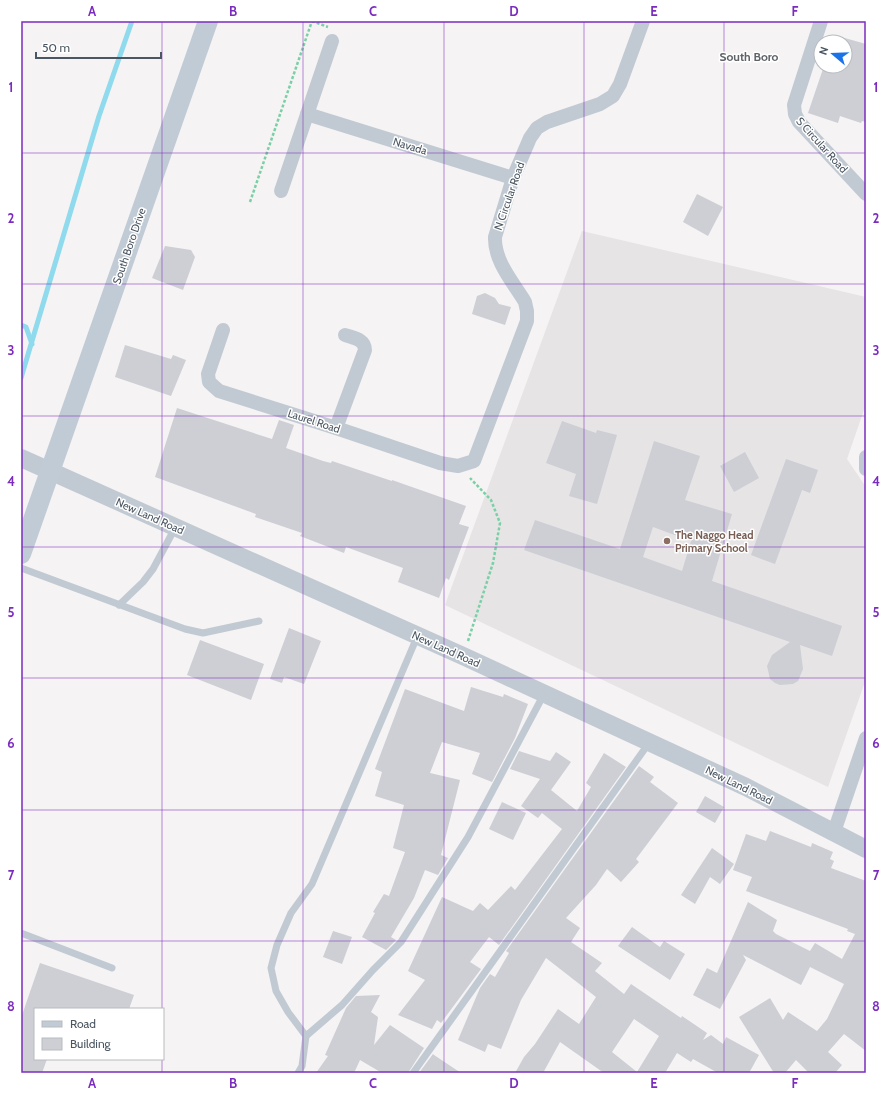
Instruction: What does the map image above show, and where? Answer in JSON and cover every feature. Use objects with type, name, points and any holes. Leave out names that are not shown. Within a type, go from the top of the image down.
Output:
[{"type":"main road","name":"South Boro Drive","points":[[21,554],[208,21]]},
{"type":"street","name":"N Circular Road","points":[[474,461],[527,321],[525,302],[497,257],[494,246],[494,237],[513,178],[530,138],[537,128],[546,122],[600,104],[613,96],[620,84],[642,21]]},
{"type":"street","name":"S Circular Road","points":[[821,21],[794,105],[795,114],[799,122],[866,194]]},
{"type":"street","points":[[281,191],[332,41]]},
{"type":"street","name":"Navada","points":[[307,114],[513,178]]},
{"type":"street","name":"Laurel Road","points":[[223,330],[208,374],[209,382],[219,391],[440,463],[458,466],[474,461]]},
{"type":"street","points":[[336,428],[365,350],[365,345],[362,342],[345,334]]},
{"type":"street","points":[[866,457],[866,469]]},
{"type":"street","name":"New Land Road","points":[[21,458],[417,637],[463,656],[746,787],[866,849]]},
{"type":"street","points":[[834,832],[866,738]]},
{"type":"lane","points":[[119,605],[143,582],[153,569],[176,527]]},
{"type":"lane","points":[[21,568],[185,629],[202,633],[259,621]]},
{"type":"lane","points":[[306,1036],[288,1012],[276,991],[271,968],[277,945],[291,913],[312,884],[417,637]]},
{"type":"lane","points":[[298,1073],[302,1066],[306,1036],[342,1005],[373,970],[401,942],[468,837],[544,694]]},
{"type":"lane","points":[[413,1073],[649,743]]},
{"type":"lane","points":[[21,933],[112,968]]},
{"type":"path","points":[[250,202],[312,22]]},
{"type":"path","points":[[458,466],[491,500],[500,523],[493,563],[463,656]]},
{"type":"shaded area","name":"The Naggo Head Primary School","points":[[582,231],[866,297],[866,404],[847,459],[866,487],[866,679],[828,787],[445,605]]},
{"type":"building","points":[[853,40],[866,44],[866,122],[862,121],[861,123],[840,116],[838,123],[808,113],[821,74],[853,74]]},
{"type":"building","points":[[697,194],[723,207],[708,236],[683,222]]},
{"type":"building","points":[[165,246],[191,250],[195,257],[183,290],[152,278]]},
{"type":"building","points":[[485,293],[495,298],[499,304],[511,307],[505,325],[472,314],[477,296]]},
{"type":"building","points":[[125,345],[171,359],[173,355],[186,360],[171,396],[115,377]]},
{"type":"building","points":[[177,408],[272,439],[279,420],[294,425],[286,448],[323,461],[331,463],[332,461],[392,480],[466,506],[459,524],[469,527],[449,580],[446,578],[439,598],[398,582],[403,568],[346,547],[344,553],[300,536],[302,533],[255,517],[256,514],[155,477]]},
{"type":"building","points":[[562,421],[596,433],[597,430],[617,435],[597,504],[569,496],[576,474],[546,463]]},
{"type":"building","points":[[654,441],[700,456],[685,500],[732,514],[712,581],[842,626],[832,656],[800,645],[803,669],[798,681],[793,684],[780,685],[770,679],[767,666],[772,655],[790,642],[524,550],[535,520],[620,549]],"holes":[[[653,527],[691,541],[682,571],[643,557]]]},
{"type":"building","points":[[745,452],[759,478],[734,492],[720,466]]},
{"type":"building","points":[[786,459],[818,470],[810,493],[802,490],[775,564],[751,555]]},
{"type":"building","points":[[289,628],[321,641],[304,684],[284,677],[282,683],[270,679]]},
{"type":"building","points":[[200,640],[264,664],[251,700],[187,675]]},
{"type":"building","points":[[471,687],[503,697],[504,694],[528,704],[515,738],[492,782],[472,774],[480,753],[442,742],[430,773],[460,780],[441,855],[448,858],[438,875],[425,870],[414,898],[391,937],[396,940],[386,950],[362,937],[375,913],[373,912],[384,894],[389,896],[405,852],[393,848],[404,805],[375,796],[382,772],[375,769],[405,689],[464,711]]},
{"type":"building","points":[[519,751],[550,761],[556,752],[571,762],[551,790],[577,811],[591,787],[586,783],[604,753],[626,767],[499,945],[489,937],[470,962],[481,969],[441,1023],[437,1020],[432,1029],[398,1015],[425,980],[408,971],[442,897],[473,911],[480,903],[488,910],[511,886],[515,890],[562,829],[542,813],[538,818],[521,806],[540,779],[510,769]]},
{"type":"building","points":[[639,766],[654,777],[650,782],[678,803],[636,859],[639,862],[621,882],[607,869],[596,885],[566,918],[580,928],[571,942],[602,963],[595,971],[624,994],[631,984],[681,1018],[682,1016],[707,1033],[703,1040],[711,1035],[723,1044],[726,1037],[759,1055],[749,1073],[718,1073],[693,1059],[691,1062],[677,1053],[665,1073],[604,1073],[560,1042],[543,1073],[515,1073],[524,1057],[535,1044],[558,1009],[579,1024],[596,997],[546,958],[521,1000],[501,1049],[488,1044],[485,1052],[458,1040],[480,988],[490,974],[495,977],[509,953],[506,951]],"holes":[[[634,1019],[659,1036],[637,1072],[612,1052]]]},
{"type":"building","points":[[705,796],[724,807],[715,823],[696,812]]},
{"type":"building","points":[[502,802],[526,813],[513,840],[489,829]]},
{"type":"building","points":[[770,831],[811,847],[812,843],[833,852],[830,859],[834,861],[831,868],[866,881],[866,1051],[844,1034],[828,1052],[842,1065],[835,1073],[809,1073],[796,1060],[785,1073],[774,1073],[739,1017],[770,998],[783,1020],[788,1012],[817,1031],[827,1019],[844,984],[810,967],[801,985],[743,955],[746,960],[720,1009],[693,995],[707,968],[717,973],[748,902],[777,920],[773,931],[776,934],[810,951],[815,943],[842,959],[855,934],[847,931],[848,929],[746,891],[752,877],[733,870],[746,834],[766,841]]},
{"type":"building","points":[[712,848],[734,864],[720,884],[710,877],[695,904],[681,895]]},
{"type":"building","points":[[632,927],[660,947],[664,941],[685,954],[670,980],[618,946]]},
{"type":"building","points":[[333,931],[352,937],[342,964],[323,957]]},
{"type":"building","points":[[40,963],[134,995],[129,1008],[34,1008],[34,1060],[47,1060],[42,1073],[21,1073],[21,1018]]},
{"type":"building","points":[[380,995],[371,1012],[378,1017],[374,1045],[390,1025],[424,1048],[408,1073],[382,1073],[360,1060],[354,1073],[316,1073],[328,1056],[325,1055],[346,1008],[356,996]]},
{"type":"building","points":[[433,1054],[434,1055],[461,1073],[419,1073]]},
{"type":"waterway","points":[[21,378],[99,116],[132,21]]},
{"type":"waterway","points":[[21,325],[26,327],[32,344]]},
{"type":"place","name":"The Naggo Head Primary School","points":[[667,541]]},
{"type":"district","name":"South Boro","points":[[749,57]]}]
